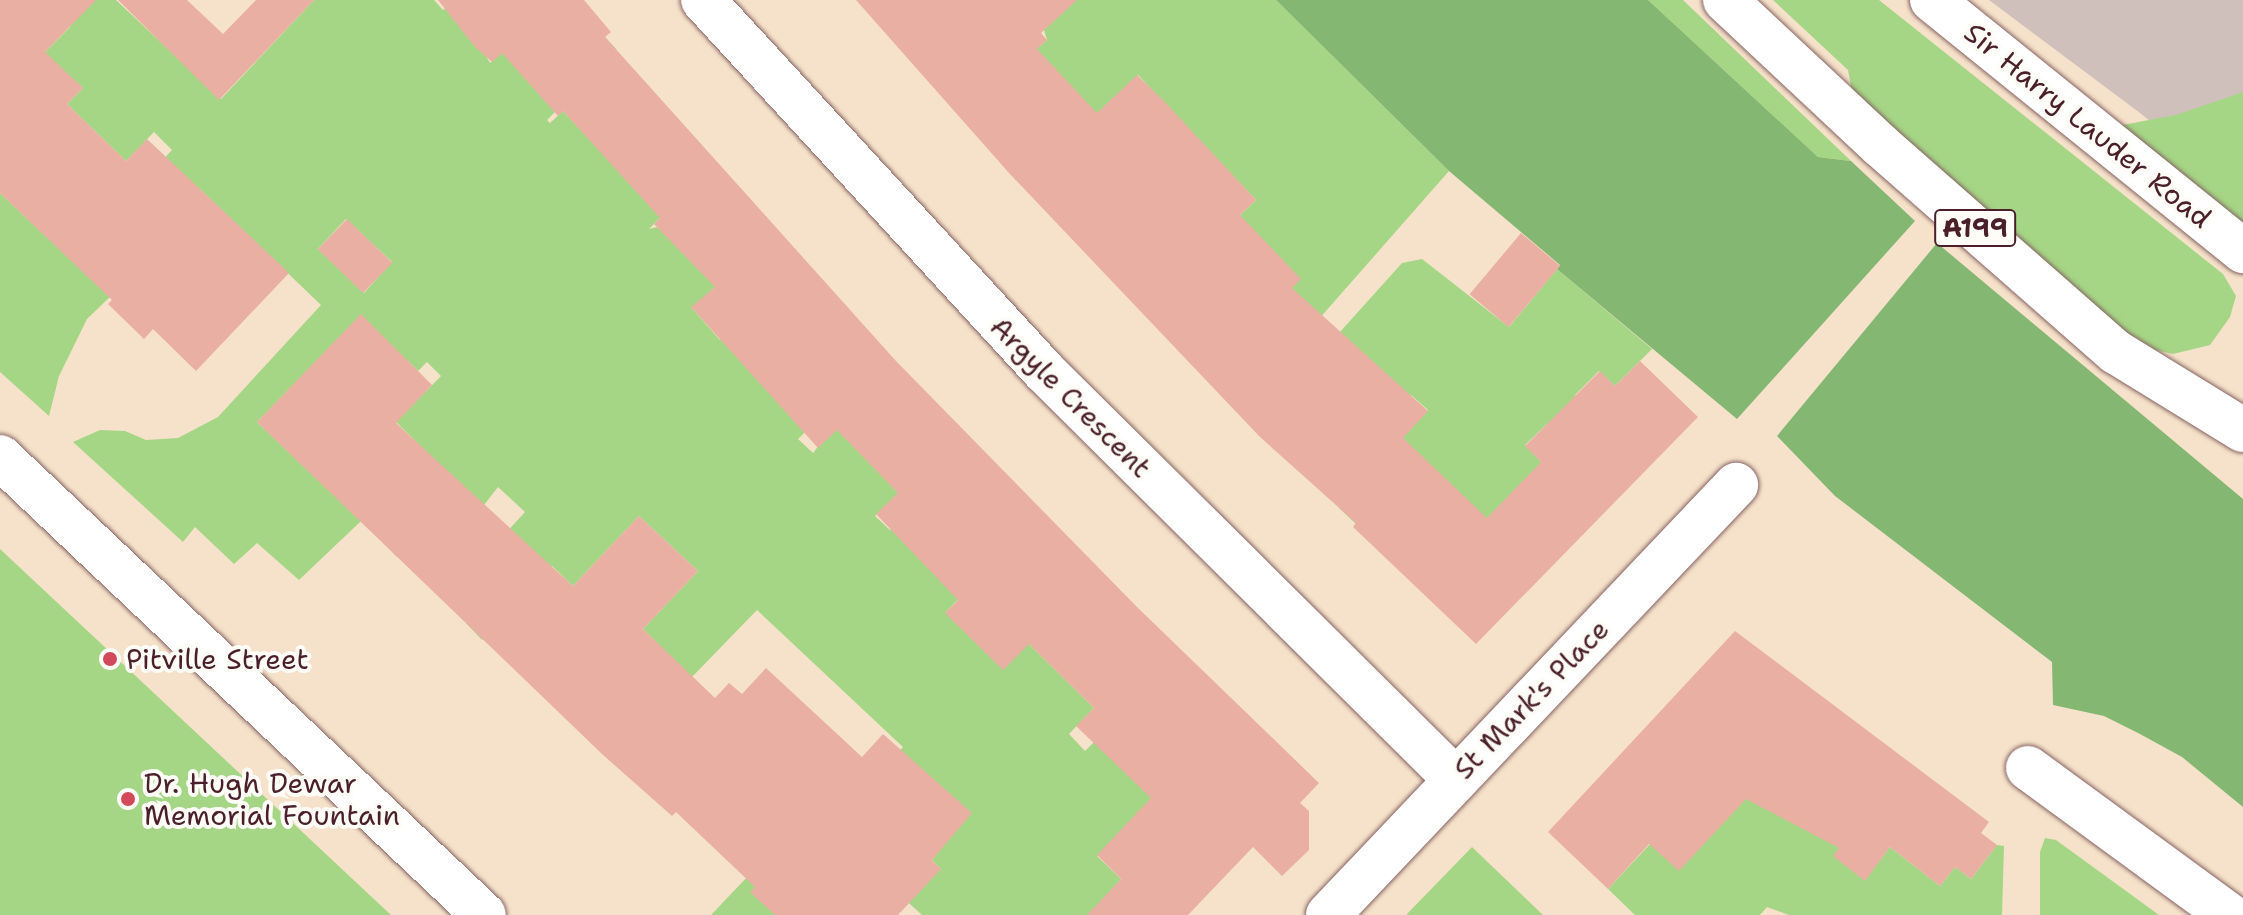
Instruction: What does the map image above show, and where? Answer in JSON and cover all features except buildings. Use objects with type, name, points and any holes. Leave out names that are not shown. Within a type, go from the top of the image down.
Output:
[{"type":"street","name":"Argyle Crescent","points":[[703,0],[1044,371],[1455,779]]},
{"type":"street","name":"A199","points":[[1725,0],[1868,135],[2116,352],[2239,418]]},
{"type":"street","name":"Sir Harry Lauder Road","points":[[1932,0],[2243,251]]},
{"type":"street","points":[[0,457],[484,915]]},
{"type":"street","name":"St Mark's Place","points":[[1328,915],[1736,485]]},
{"type":"street","points":[[2028,768],[2229,915]]},
{"type":"shaded area","points":[[1989,0],[2243,0],[2243,197],[2140,113]]},
{"type":"green space","points":[[57,0],[116,0],[221,99],[314,0],[434,0],[443,10],[454,0],[490,63],[511,45],[605,37],[616,49],[552,108],[555,112],[547,120],[550,123],[563,111],[661,217],[649,229],[657,227],[718,284],[692,308],[720,340],[733,329],[848,389],[798,439],[813,453],[834,426],[902,497],[895,496],[875,516],[890,530],[910,511],[977,580],[946,612],[1029,644],[1094,708],[1069,734],[1085,751],[1184,653],[1170,791],[1097,856],[1121,879],[1089,915],[922,915],[900,895],[941,869],[932,860],[954,832],[751,892],[776,915],[711,915],[861,757],[882,770],[903,747],[757,610],[692,677],[643,629],[698,571],[639,516],[573,586],[552,566],[482,640],[466,623],[502,537],[525,512],[498,487],[477,514],[456,495],[397,557],[377,536],[443,468],[396,422],[441,376],[427,362],[418,371],[407,360],[324,353],[257,422],[361,521],[299,580],[257,543],[234,564],[195,527],[183,542],[73,442],[100,430],[125,431],[146,440],[178,438],[218,417],[321,305],[199,188],[159,230],[169,240],[87,319],[59,376],[49,416],[0,372],[0,193],[56,246],[102,225],[172,150],[154,132],[126,161],[67,104],[83,88],[44,53],[70,27]],"holes":[[[346,219],[392,262],[364,293],[318,249]]]},
{"type":"green space","points":[[1035,0],[1276,0],[1449,171],[1304,336],[1213,241],[1256,200],[1138,75],[1094,116],[1019,65],[1047,40]]},
{"type":"green space","points":[[1276,0],[1648,0],[1818,157],[1851,161],[1915,221],[1737,419],[1557,269],[1560,265],[1449,171]]},
{"type":"green space","points":[[1648,0],[1683,0],[1851,161],[1818,157]]},
{"type":"green space","points":[[1773,0],[1879,0],[2223,274],[2236,296],[2230,317],[2210,345],[2173,354],[2113,340],[1856,113],[1848,70]]},
{"type":"green space","points":[[2243,92],[2243,229],[2117,126],[2176,115]]},
{"type":"green space","points":[[1937,243],[2243,499],[2243,807],[2182,757],[2140,734],[2104,716],[2053,705],[2052,662],[1835,496],[1777,436]]},
{"type":"green space","points":[[1422,259],[1509,327],[1557,269],[1652,349],[1615,386],[1599,371],[1575,395],[1592,410],[1565,438],[1548,423],[1525,445],[1541,462],[1580,537],[1356,524],[1339,508],[1428,410],[1411,395],[1388,419],[1340,332],[1402,263]]},
{"type":"green space","points":[[0,549],[391,915],[0,915]]},
{"type":"green space","points":[[1721,768],[1810,787],[1865,880],[1890,847],[1940,886],[1955,867],[1971,879],[1997,845],[2004,846],[2002,915],[1789,915],[1767,907],[1760,915],[1635,915],[1608,889]]},
{"type":"green space","points":[[2045,838],[2056,840],[2159,915],[2040,915],[2040,852]]},
{"type":"green space","points":[[1472,847],[1543,915],[1406,915]]},
{"type":"place","name":"Pitville Street","points":[[110,659]]},
{"type":"place","name":"Dr. Hugh Dewar Memorial Fountain","points":[[128,799]]}]
